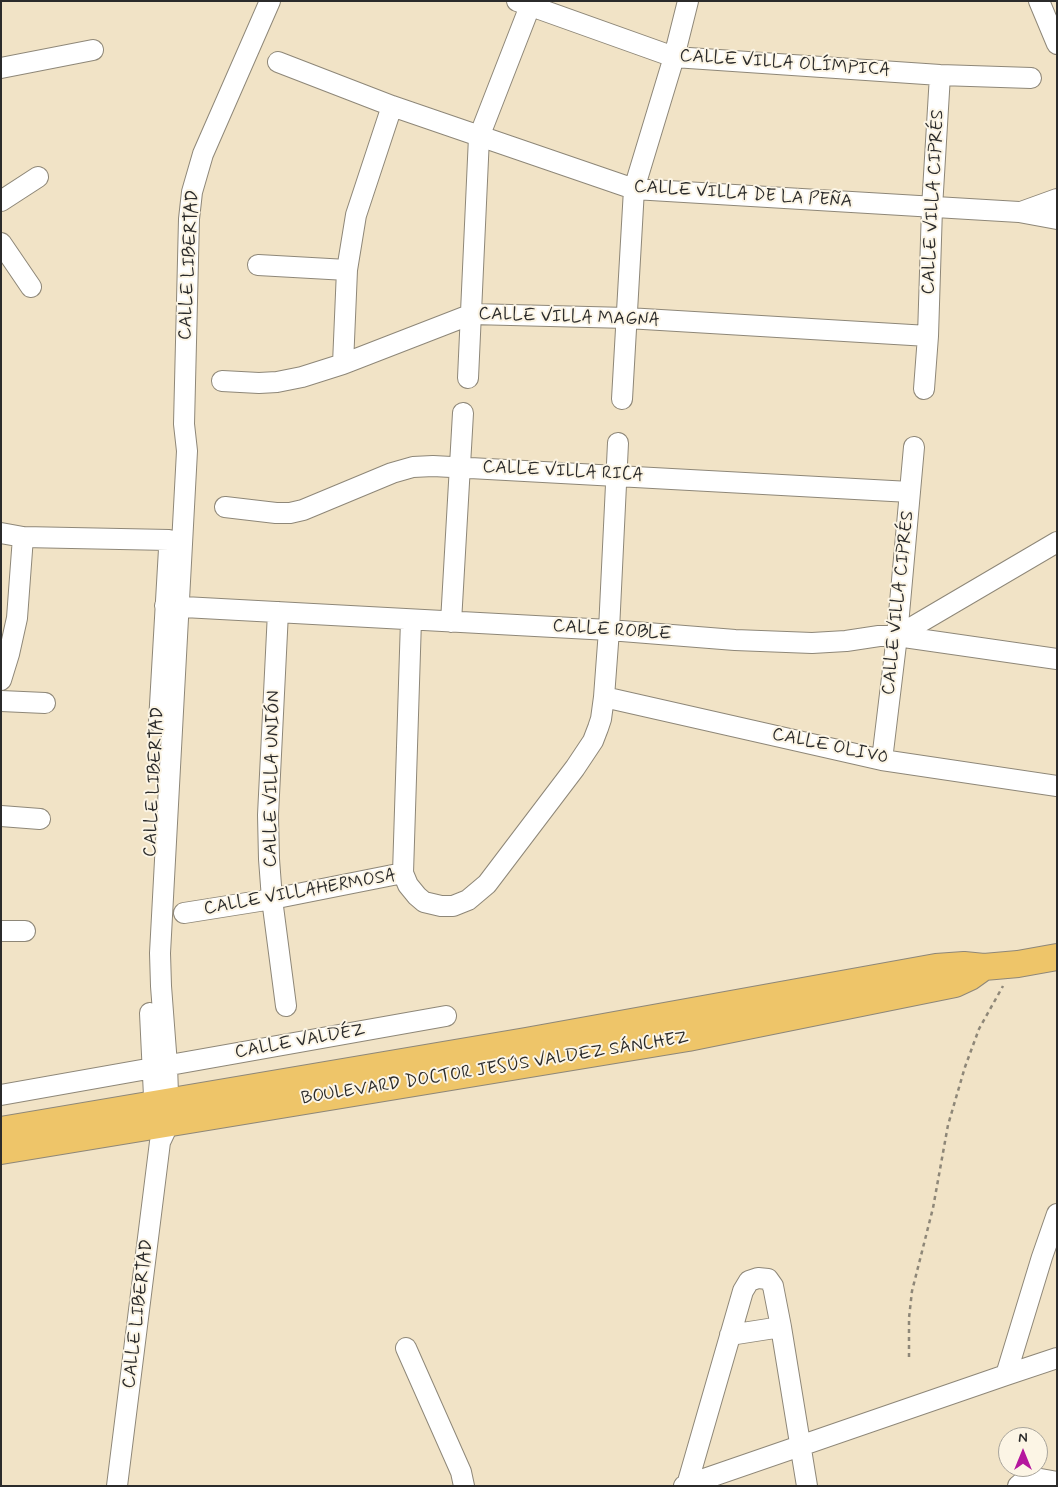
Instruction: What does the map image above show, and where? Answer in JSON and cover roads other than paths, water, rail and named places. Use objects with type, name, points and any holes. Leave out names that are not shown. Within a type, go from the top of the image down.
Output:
[{"type":"main road","name":"BOULEVARD DOCTOR JESÚS VALDEZ SÁNCHEZ","points":[[1,1151],[162,1119],[561,1047],[936,967],[964,965],[984,967],[1018,964],[1057,957]]},
{"type":"main road","name":"BOULEVARD DOCTOR JESÚS VALDEZ SÁNCHEZ","points":[[1,1130],[162,1119]]},
{"type":"street","name":"CALLE LIBERTAD","points":[[117,1486],[153,1207],[162,1119],[155,986],[160,953],[173,606],[187,451],[184,424],[189,219],[192,192],[203,154],[270,1]]},
{"type":"street","points":[[622,399],[634,189],[674,57],[688,1]]},
{"type":"street","points":[[1039,1],[1057,44]]},
{"type":"street","points":[[468,378],[479,137],[524,4]]},
{"type":"street","name":"CALLE VILLA OLÍMPICA","points":[[524,4],[674,57],[940,75],[1031,78]]},
{"type":"street","points":[[1,68],[93,50]]},
{"type":"street","name":"CALLE VILLA DE LA PEÑA","points":[[278,62],[392,106],[634,189],[1019,212],[1057,219]]},
{"type":"street","name":"CALLE VILLA CIPRÉS","points":[[924,389],[940,75]]},
{"type":"street","points":[[343,364],[347,270],[356,215],[392,106]]},
{"type":"street","points":[[1,201],[38,177]]},
{"type":"street","name":"CALLE VILLA DE LA PEÑA","points":[[1019,212],[1057,199]]},
{"type":"street","points":[[1,243],[31,287]]},
{"type":"street","points":[[258,265],[347,270]]},
{"type":"street","name":"CALLE VILLA MAGNA","points":[[222,380],[259,383],[302,377],[343,364],[472,314],[627,318],[928,336]]},
{"type":"street","points":[[450,622],[463,413]]},
{"type":"street","name":"CALLE LIBERTAD","points":[[173,606],[169,540],[176,438],[184,424]]},
{"type":"street","name":"CALLE VILLAHERMOSA","points":[[184,913],[272,899],[403,874],[408,885],[417,896],[424,902],[432,904],[453,906],[468,900],[480,890],[575,768],[593,741],[601,719],[609,630],[618,443]]},
{"type":"street","name":"CALLE VILLA CIPRÉS","points":[[882,760],[897,636],[914,447]]},
{"type":"street","name":"CALLE VILLA RICA","points":[[225,507],[276,514],[290,513],[303,510],[392,473],[413,467],[433,466],[910,492]]},
{"type":"street","points":[[1,533],[23,537],[169,540]]},
{"type":"street","points":[[1,680],[17,618],[23,537]]},
{"type":"street","points":[[897,636],[1057,542]]},
{"type":"street","name":"CALLE ROBLE","points":[[173,606],[609,630],[734,640],[812,643],[897,636],[1057,659]]},
{"type":"street","name":"CALLE VILLA UNIÓN","points":[[278,612],[268,815],[272,899],[286,1006]]},
{"type":"street","points":[[403,874],[411,620]]},
{"type":"street","name":"CALLE OLIVO","points":[[604,697],[882,760],[1057,786]]},
{"type":"street","points":[[1,701],[45,703]]},
{"type":"street","points":[[1,816],[40,819]]},
{"type":"street","points":[[1,931],[25,931]]},
{"type":"street","name":"CALLE VALDÉZ","points":[[1,1095],[446,1016]]},
{"type":"street","points":[[1006,1374],[1049,1260],[1057,1214]]},
{"type":"street","points":[[686,1485],[738,1306],[746,1285],[753,1279],[758,1278],[768,1279],[773,1286],[808,1486]]},
{"type":"street","points":[[730,1335],[781,1327]]},
{"type":"street","points":[[406,1348],[461,1472],[464,1486]]},
{"type":"street","points":[[686,1485],[1057,1358]]},
{"type":"street","points":[[1018,1486],[1024,1481],[1035,1478],[1057,1482]]}]
